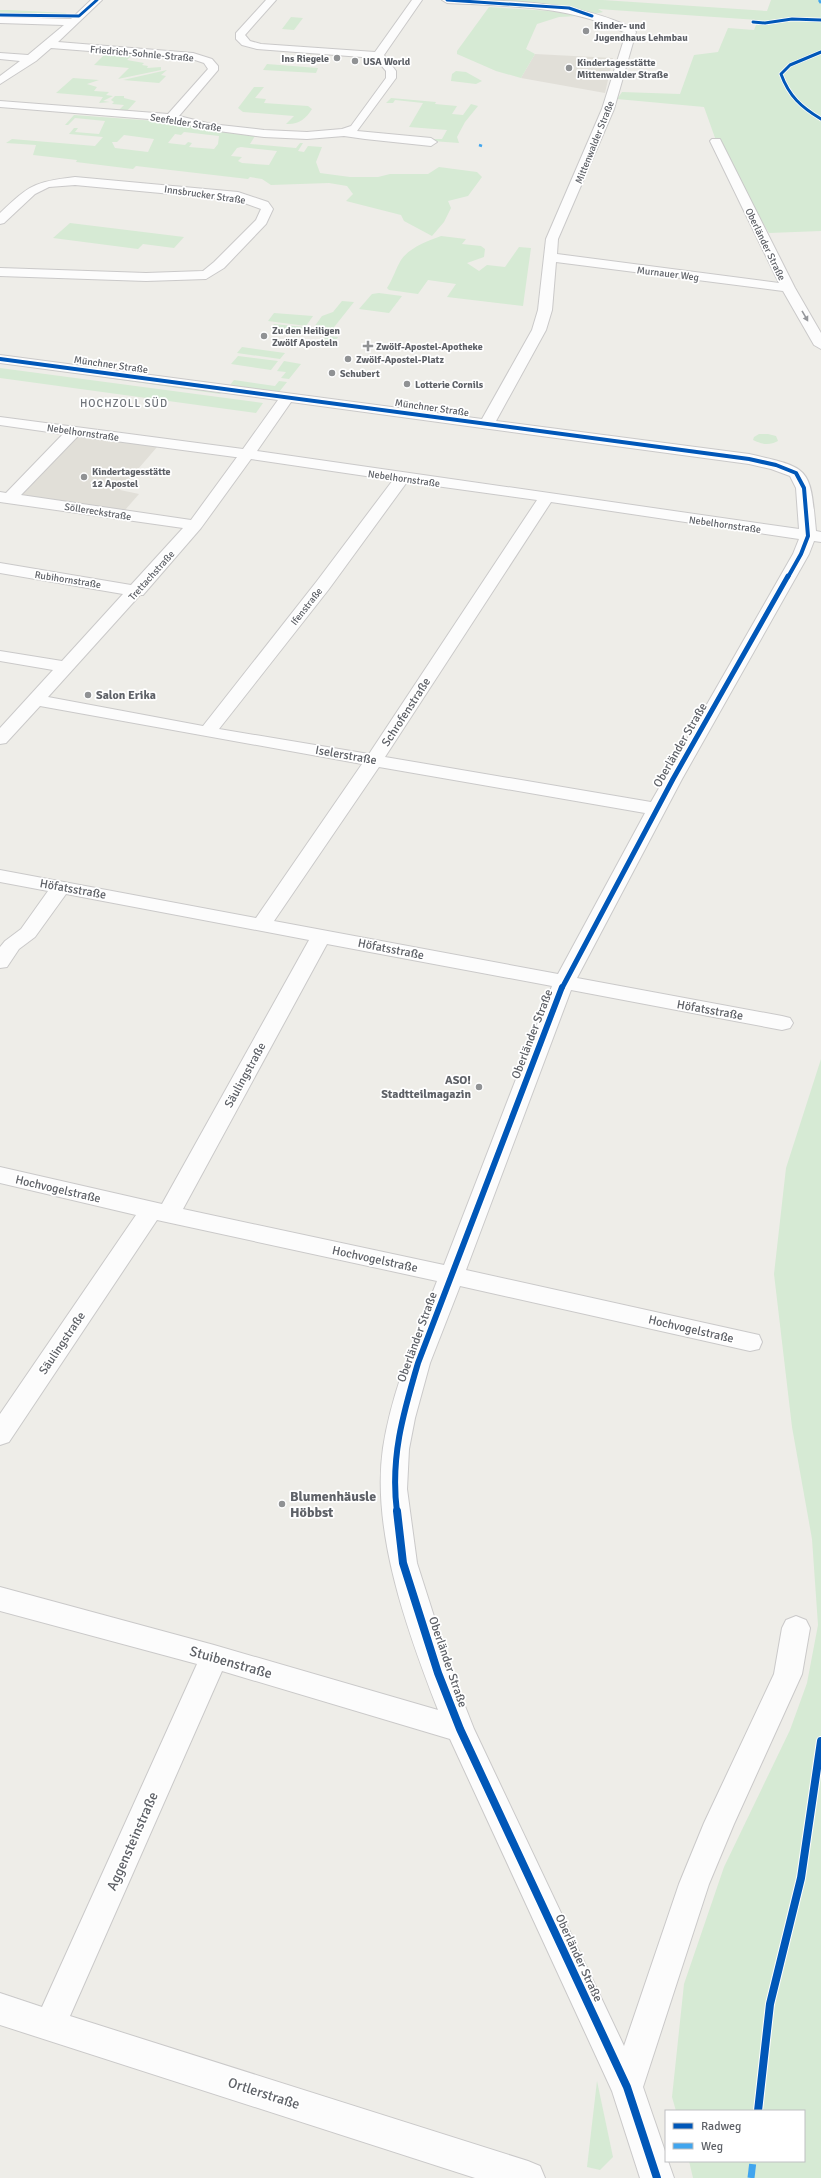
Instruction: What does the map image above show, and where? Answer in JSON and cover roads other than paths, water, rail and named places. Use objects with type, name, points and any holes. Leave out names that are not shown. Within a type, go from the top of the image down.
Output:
[{"type":"street","points":[[0,81],[32,59],[49,45],[97,0]]},
{"type":"street","points":[[271,0],[240,35],[241,39],[246,43],[261,47],[378,55],[391,71],[391,78],[355,128],[348,133]]},
{"type":"street","points":[[378,55],[417,0]]},
{"type":"street","name":"Mittenwalder Straße","points":[[447,0],[569,8],[607,20],[630,32],[613,94],[587,161],[552,239],[549,257],[545,310],[539,330],[487,424]]},
{"type":"street","points":[[0,20],[72,22]]},
{"type":"street","name":"Friedrich-Sohnle-Straße","points":[[49,45],[193,56],[208,60],[213,66],[213,70],[171,118]]},
{"type":"street","points":[[0,56],[32,59]]},
{"type":"street","name":"Seefelder Straße","points":[[0,104],[171,118],[212,127],[247,131],[311,135],[348,133],[431,142]]},
{"type":"street","name":"Oberländer Straße","points":[[716,141],[788,288],[821,344]]},
{"type":"street","name":"Innsbrucker Straße","points":[[0,220],[31,191],[47,184],[75,181],[238,196],[264,205],[267,209],[262,221],[219,265],[206,275],[146,277],[0,272]]},
{"type":"street","name":"Murnauer Weg","points":[[549,257],[788,288]]},
{"type":"street","name":"Münchner Straße","points":[[0,359],[749,459],[776,465],[796,473],[804,488],[815,536]]},
{"type":"street","name":"Trettachstraße","points":[[0,739],[137,591],[195,525],[248,454],[287,398]]},
{"type":"street","name":"Nebelhornstraße","points":[[0,421],[248,454],[815,536]]},
{"type":"street","points":[[5,498],[75,430]]},
{"type":"street","name":"Ifenstraße","points":[[207,732],[327,579],[403,477]]},
{"type":"street","name":"Söllereckstraße","points":[[5,498],[195,525]]},
{"type":"street","name":"Schrofenstraße","points":[[262,924],[374,760],[546,498]]},
{"type":"street","name":"Oberländer Straße","points":[[657,2178],[627,2087],[460,1729],[438,1673],[403,1563],[394,1489],[396,1449],[404,1409],[418,1363],[564,982],[656,809],[798,559],[815,536]]},
{"type":"street","name":"Rubihornstraße","points":[[0,568],[137,591]]},
{"type":"street","points":[[0,656],[67,667]]},
{"type":"street","name":"Iselerstraße","points":[[36,700],[207,732],[656,809]]},
{"type":"street","name":"Höfatsstraße","points":[[0,876],[782,1022]]},
{"type":"street","points":[[0,962],[12,945],[28,934],[61,887]]},
{"type":"street","name":"Säulingstraße","points":[[0,1435],[160,1212],[322,935]]},
{"type":"street","name":"Hochvogelstraße","points":[[0,1175],[160,1212],[750,1342]]},
{"type":"street","name":"Stuibenstraße","points":[[0,1599],[214,1657],[460,1729]]},
{"type":"street","points":[[627,2087],[694,1884],[719,1823],[788,1674],[796,1628]]},
{"type":"street","name":"Aggensteinstraße","points":[[50,2025],[214,1657]]},
{"type":"street","name":"Ortlerstraße","points":[[0,2009],[528,2178]]},
{"type":"place","name":"Kinder- und Jugendhaus Lehmbau","points":[[586,31]]},
{"type":"place","name":"Ins Riegele","points":[[337,58]]},
{"type":"place","name":"USA World","points":[[355,61]]},
{"type":"place","name":"Kindertagesstätte Mittenwalder Straße","points":[[569,68]]},
{"type":"place","name":"Zu den Heiligen Zwölf Aposteln","points":[[264,336]]},
{"type":"place","name":"Zwölf-Apostel-Apotheke","points":[[368,346]]},
{"type":"place","name":"Zwölf-Apostel-Platz","points":[[348,359]]},
{"type":"place","name":"Schubert","points":[[332,373]]},
{"type":"place","name":"Lotterie Cornils","points":[[407,384]]},
{"type":"place","name":"Kindertagesstätte 12 Apostel","points":[[84,477]]},
{"type":"place","name":"Salon Erika","points":[[88,695]]},
{"type":"place","name":"ASO! Stadtteilmagazin","points":[[479,1087]]},
{"type":"place","name":"Blumenhäusle Höbbst","points":[[282,1504]]},
{"type":"district","name":"HOCHZOLL SÜD","points":[[124,403]]}]
